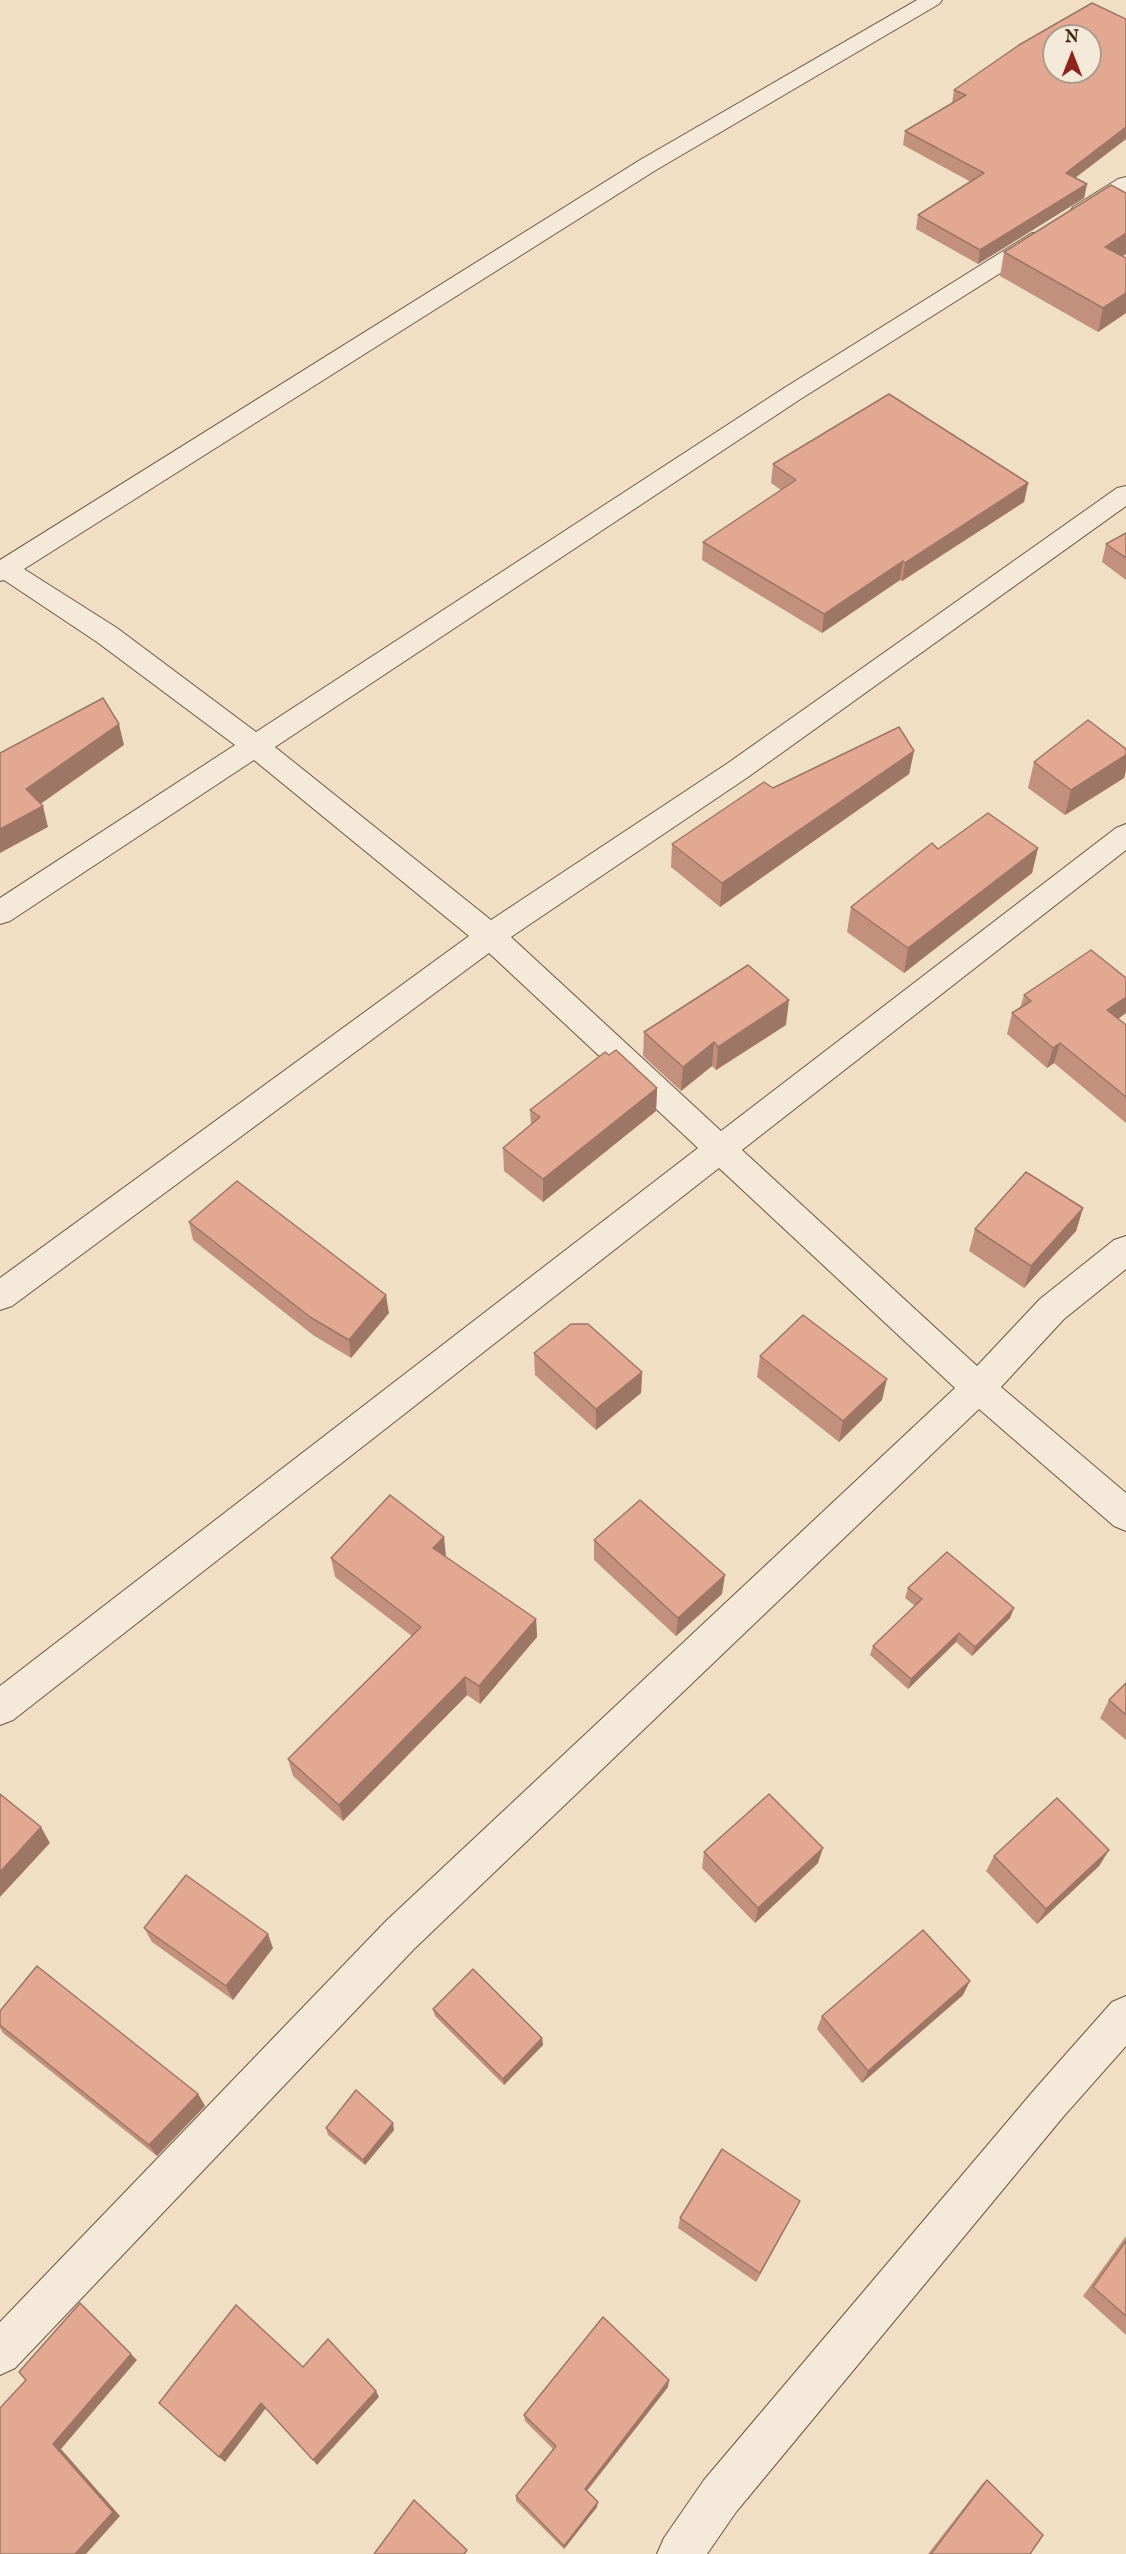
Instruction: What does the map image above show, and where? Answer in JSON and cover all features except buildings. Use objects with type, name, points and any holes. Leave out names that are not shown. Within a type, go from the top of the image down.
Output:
[{"type":"street","points":[[932,0],[648,165],[3,571],[107,635],[254,745],[489,936],[978,1388],[1126,1515]]},
{"type":"street","points":[[0,913],[790,394],[1126,184]]},
{"type":"street","points":[[0,1296],[489,936],[738,770],[1126,494]]},
{"type":"street","points":[[0,1708],[1126,835]]},
{"type":"street","points":[[0,2353],[400,1935],[978,1388],[1053,1309],[1126,1250]]},
{"type":"street","points":[[680,2554],[720,2496],[1049,2103],[1126,2016]]}]
